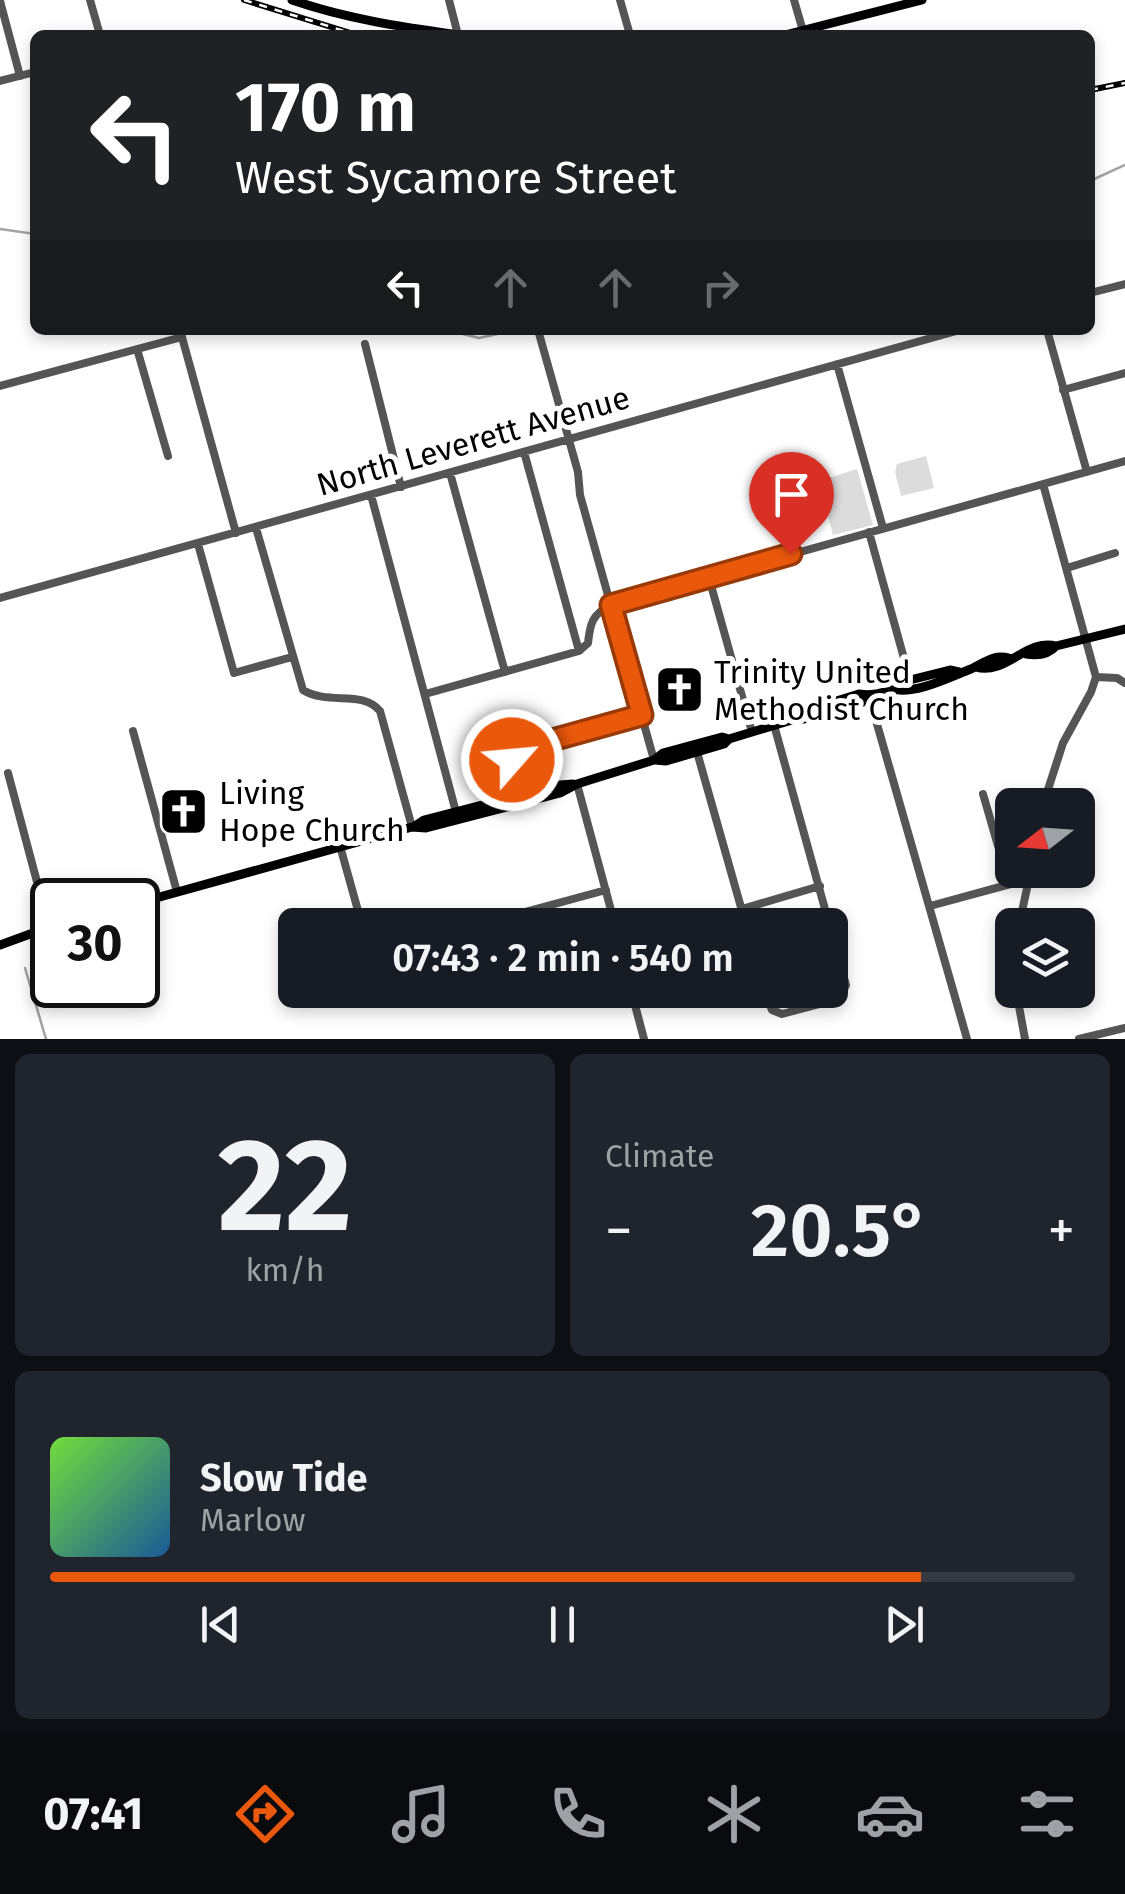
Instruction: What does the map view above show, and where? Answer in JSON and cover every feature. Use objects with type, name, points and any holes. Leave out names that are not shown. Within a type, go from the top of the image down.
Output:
[{"type":"main road","points":[[292,0],[340,16],[425,30]]},
{"type":"main road","points":[[808,30],[922,0]]},
{"type":"main road","points":[[892,689],[901,692],[976,667],[983,670],[1004,664],[1034,648],[1125,628]]},
{"type":"main road","points":[[654,760],[666,761],[796,718],[804,720],[861,702],[910,680],[950,670],[959,672]]},
{"type":"main road","points":[[412,827],[426,828],[522,804],[654,760],[663,753],[722,737],[730,739]]},
{"type":"main road","points":[[160,897],[412,827],[424,820],[577,784]]},
{"type":"main road","points":[[0,945],[30,934]]},
{"type":"street","points":[[90,0],[99,30]]},
{"type":"street","points":[[449,0],[457,30]]},
{"type":"street","points":[[620,0],[629,30]]},
{"type":"street","points":[[794,0],[804,30]]},
{"type":"street","points":[[0,1],[20,76]]},
{"type":"street","points":[[0,81],[30,73]]},
{"type":"street","points":[[1095,293],[1124,286]]},
{"type":"street","points":[[0,386],[176,335]]},
{"type":"street","points":[[182,335],[236,533]]},
{"type":"street","points":[[539,335],[654,760]]},
{"type":"street","name":"North Leverett Avenue","points":[[0,598],[942,335]]},
{"type":"street","points":[[1048,335],[1087,472]]},
{"type":"street","points":[[365,344],[401,487]]},
{"type":"street","points":[[137,349],[168,456]]},
{"type":"street","points":[[837,364],[882,528]]},
{"type":"street","points":[[1063,390],[1125,374]]},
{"type":"street","points":[[524,452],[580,652]]},
{"type":"street","points":[[425,694],[580,652],[588,644],[594,616],[611,605],[1125,461]]},
{"type":"street","points":[[450,473],[505,672]]},
{"type":"street","points":[[1043,484],[1096,677],[1063,743],[1048,788]]},
{"type":"street","points":[[370,495],[456,812]]},
{"type":"street","points":[[256,528],[303,690],[315,698],[360,700],[376,705],[412,827]]},
{"type":"street","points":[[869,532],[910,680]]},
{"type":"street","points":[[198,544],[234,674],[292,657]]},
{"type":"street","points":[[1067,568],[1115,554]]},
{"type":"street","points":[[710,578],[752,732]]},
{"type":"street","points":[[1096,677],[1117,678],[1125,683]]},
{"type":"street","points":[[869,696],[967,1039]]},
{"type":"street","points":[[521,796],[512,760],[517,750],[642,715]]},
{"type":"street","points":[[774,725],[826,908]]},
{"type":"street","points":[[133,731],[177,892]]},
{"type":"street","points":[[698,752],[741,908]]},
{"type":"street","points":[[8,773],[37,878]]},
{"type":"street","points":[[577,784],[610,908]]},
{"type":"street","points":[[983,794],[995,837]]},
{"type":"street","points":[[340,846],[357,908]]},
{"type":"street","points":[[748,908],[820,886]]},
{"type":"street","points":[[930,906],[995,888]]},
{"type":"street","points":[[540,908],[606,890]]},
{"type":"street","points":[[636,1008],[644,1039]]},
{"type":"street","points":[[771,1008],[782,1014],[805,1008]]},
{"type":"street","points":[[1019,1008],[1025,1039]]},
{"type":"street","points":[[1079,1039],[1125,1028]]},
{"type":"shaded area","points":[[926,456],[934,488],[901,496],[897,464]]},
{"type":"shaded area","points":[[857,469],[873,525],[833,535],[819,481]]},
{"type":"waterway","points":[[1095,179],[1125,165]]},
{"type":"waterway","points":[[0,229],[30,233]]},
{"type":"waterway","points":[[467,335],[493,335]]},
{"type":"waterway","points":[[25,968],[46,1039]]},
{"type":"railway","points":[[244,0],[341,30]]},
{"type":"railway","points":[[1095,89],[1125,83]]},
{"type":"place","name":"Trinity United Methodist Church","points":[[679,690]]},
{"type":"place","name":"Living Hope Church","points":[[184,811]]},
{"type":"route","points":[[512,760],[520,749],[642,715],[611,605],[791,554]]}]
